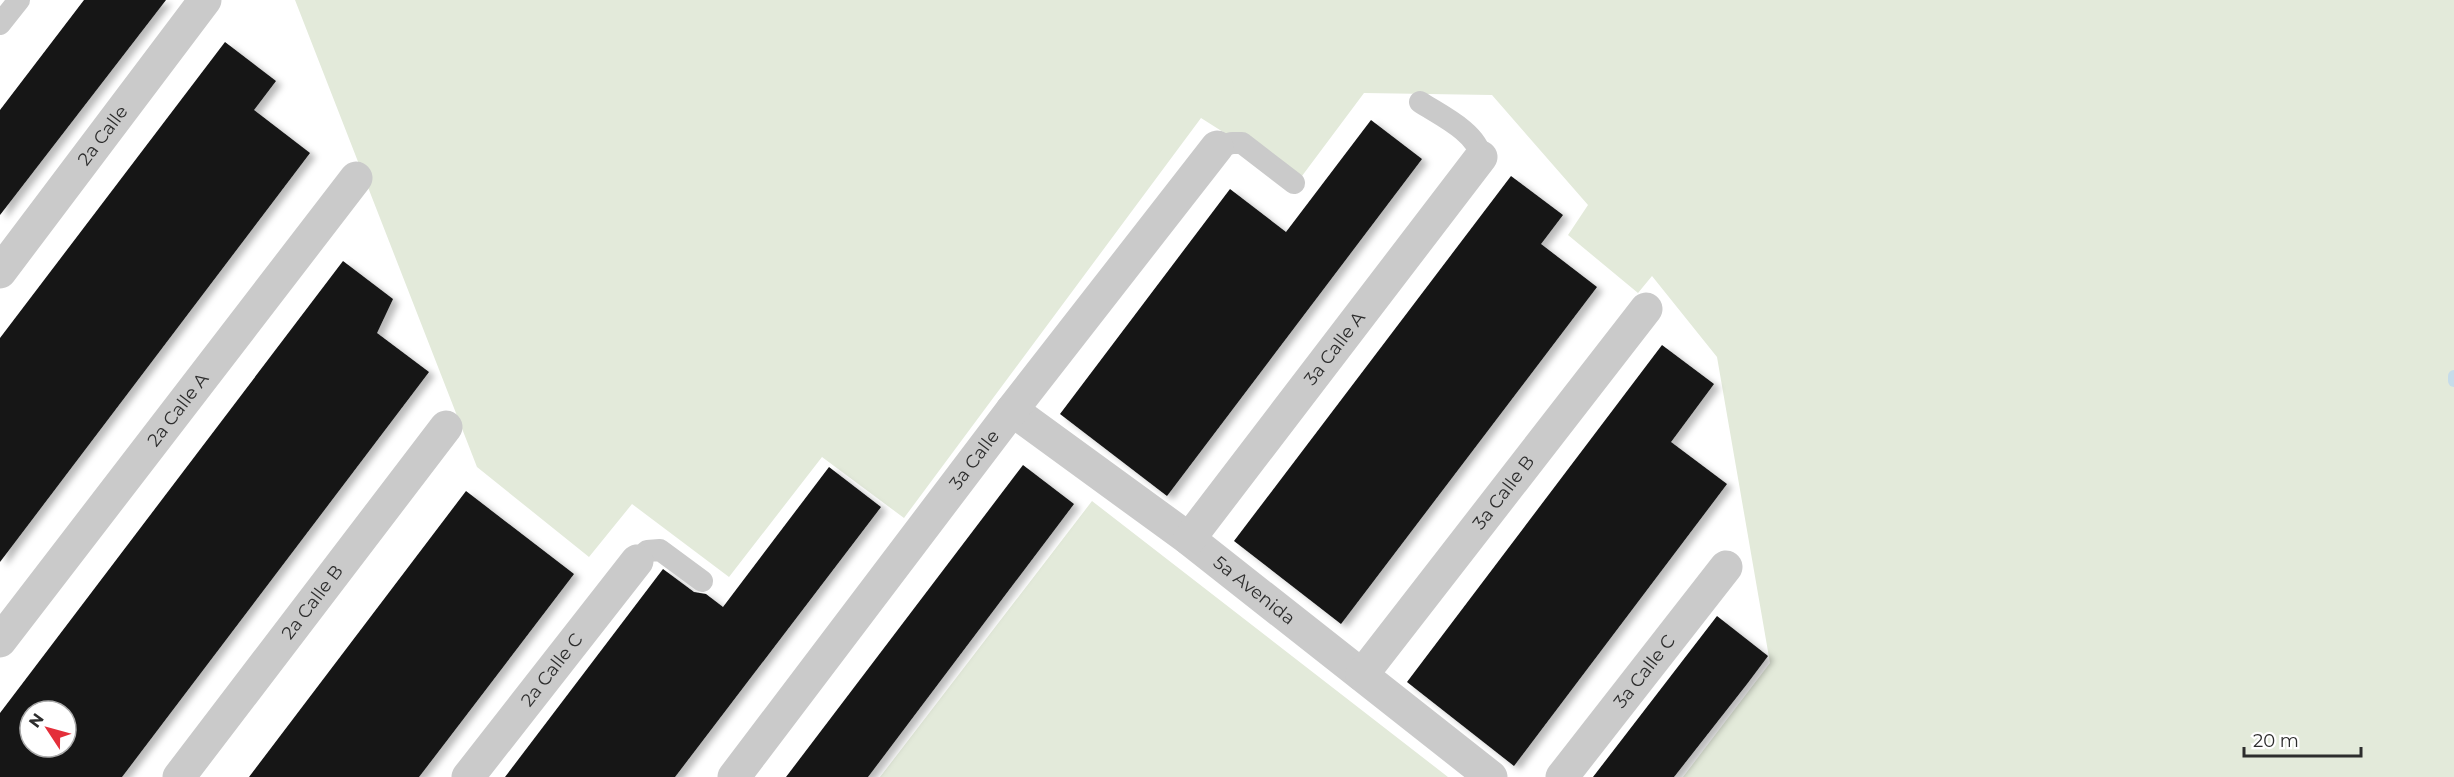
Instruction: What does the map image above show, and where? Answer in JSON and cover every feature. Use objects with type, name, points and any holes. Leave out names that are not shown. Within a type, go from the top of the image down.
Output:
[{"type":"street","name":"2a Calle","points":[[0,272],[206,0]]},
{"type":"street","name":"3a Calle","points":[[734,777],[1012,410],[1217,147]]},
{"type":"street","name":"3a Calle A","points":[[1188,539],[1481,157]]},
{"type":"street","name":"2a Calle A","points":[[0,641],[356,178]]},
{"type":"street","name":"3a Calle B","points":[[1362,675],[1646,309]]},
{"type":"street","name":"5a Avenida","points":[[1012,410],[1188,539],[1491,777]]},
{"type":"street","name":"2a Calle B","points":[[179,777],[447,428]]},
{"type":"street","name":"2a Calle C","points":[[468,777],[637,561]]},
{"type":"street","name":"3a Calle C","points":[[1562,777],[1726,567]]},
{"type":"lane","points":[[0,24],[19,0]]},
{"type":"lane","points":[[1420,102],[1464,133],[1480,149],[1481,157]]},
{"type":"lane","points":[[1217,147],[1232,142],[1242,143],[1294,183]]},
{"type":"lane","points":[[637,561],[647,551],[660,550],[702,581]]},
{"type":"green space","points":[[295,0],[2454,0],[2454,777],[1683,777],[1770,663],[1717,357],[1652,276],[1638,293],[1568,235],[1588,205],[1492,95],[1364,93],[1299,180],[1201,118],[904,518],[822,457],[729,577],[632,504],[589,557],[477,467]]},
{"type":"green space","points":[[1092,501],[1448,777],[880,777]]},
{"type":"building","points":[[84,0],[166,0],[0,215],[0,110]]},
{"type":"building","points":[[225,42],[276,81],[254,110],[310,153],[0,562],[0,338]]},
{"type":"building","points":[[1371,120],[1422,159],[1167,496],[1060,414],[1230,189],[1286,232]]},
{"type":"building","points":[[1511,176],[1563,215],[1541,244],[1597,287],[1341,624],[1234,541]]},
{"type":"building","points":[[343,261],[393,299],[377,333],[429,372],[122,777],[0,777],[0,713]]},
{"type":"building","points":[[1662,345],[1714,384],[1671,442],[1727,484],[1514,766],[1407,682]]},
{"type":"building","points":[[1023,465],[1074,504],[868,777],[786,777]]},
{"type":"building","points":[[829,467],[881,507],[675,777],[505,777],[663,569],[694,592],[706,594],[723,607]]},
{"type":"building","points":[[466,491],[574,574],[419,777],[249,777]]},
{"type":"building","points":[[1717,616],[1768,656],[1747,684],[1674,777],[1593,777]]},
{"type":"waterway","points":[[2454,376],[2454,381]]}]
